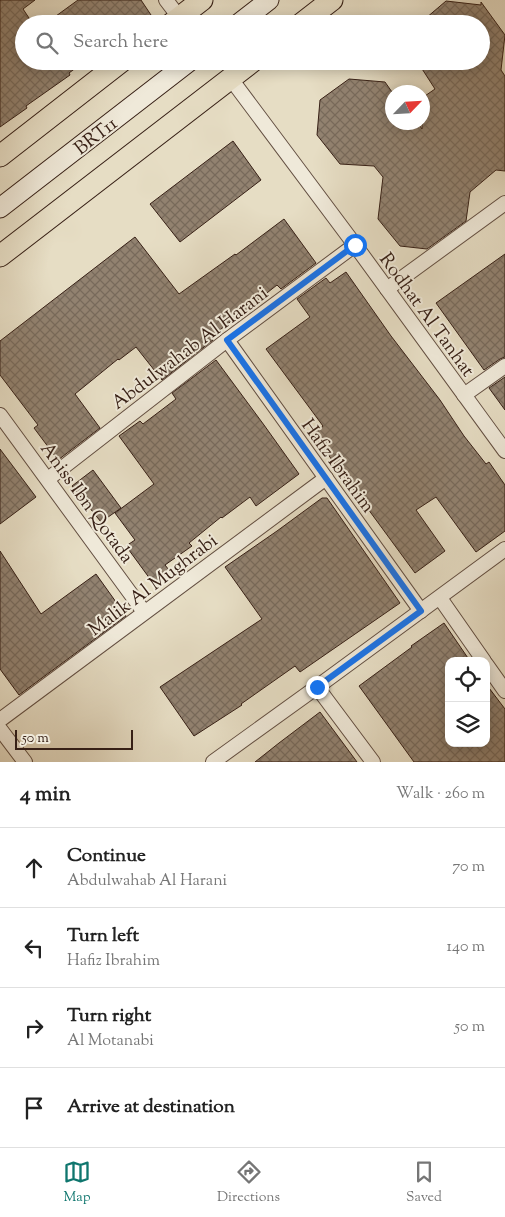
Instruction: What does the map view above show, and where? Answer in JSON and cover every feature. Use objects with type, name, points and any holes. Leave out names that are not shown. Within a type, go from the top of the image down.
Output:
[{"type":"main road","points":[[182,15],[202,0]]},
{"type":"main road","points":[[250,15],[269,0]]},
{"type":"main road","points":[[313,15],[332,0]]},
{"type":"main road","points":[[0,156],[110,70]]},
{"type":"main road","name":"BRT11","points":[[0,208],[178,70]]},
{"type":"main road","points":[[0,256],[242,70]]},
{"type":"street","points":[[166,0],[173,15]]},
{"type":"street","name":"Rodhat Al Tanhat","points":[[230,79],[355,245],[505,451]]},
{"type":"street","points":[[387,289],[505,203]]},
{"type":"street","name":"Abdulwahab Al Harani","points":[[48,479],[227,340],[355,245]]},
{"type":"street","name":"Hafiz Ibrahim","points":[[227,340],[421,611]]},
{"type":"street","points":[[464,395],[505,366]]},
{"type":"street","name":"Aniss Ibn Qotada","points":[[0,415],[144,612]]},
{"type":"street","name":"Malik Al Mughrabi","points":[[0,720],[326,478]]},
{"type":"street","points":[[213,762],[505,549]]},
{"type":"street","points":[[440,598],[481,657]]},
{"type":"street","points":[[490,670],[505,691]]},
{"type":"street","points":[[317,687],[373,762]]},
{"type":"street","points":[[0,729],[24,762]]},
{"type":"building","points":[[0,0],[35,0],[23,9],[27,15],[15,15],[15,70],[73,70],[69,73],[70,75],[0,127]]},
{"type":"building","points":[[78,0],[141,0],[151,15],[57,15]]},
{"type":"building","points":[[446,1],[481,5],[481,2],[505,35],[501,70],[505,76],[505,171],[496,170],[470,192],[466,221],[427,249],[400,246],[378,219],[383,177],[374,166],[340,164],[317,135],[320,100],[349,79],[385,82],[387,85],[385,85],[385,130],[430,130],[430,92],[435,89],[423,70],[490,70],[490,15],[430,15]]},
{"type":"building","points":[[233,141],[261,180],[180,242],[150,204]]},
{"type":"building","points":[[284,219],[316,263],[281,289],[277,285],[211,337],[213,340],[162,380],[136,347],[118,359],[75,394],[100,428],[58,460],[34,428],[38,425],[0,375],[0,341],[135,237],[179,294]]},
{"type":"building","points":[[505,254],[505,357],[484,370],[436,303]]},
{"type":"building","points":[[346,272],[391,336],[440,400],[464,436],[486,464],[489,462],[505,485],[505,531],[476,552],[436,497],[416,510],[445,551],[415,573],[313,434],[323,426],[266,349],[310,317],[297,299],[326,278],[330,283]]},
{"type":"building","points":[[216,360],[299,474],[256,506],[250,497],[221,517],[189,543],[192,546],[165,565],[169,570],[153,583],[126,546],[135,540],[115,513],[154,484],[119,436],[140,421],[143,424],[176,399],[172,393]]},
{"type":"building","points":[[505,377],[505,410],[489,388]]},
{"type":"building","points":[[0,449],[36,497],[0,524]]},
{"type":"building","points":[[93,470],[121,508],[101,522],[72,486]]},
{"type":"building","points":[[322,498],[327,498],[400,603],[300,672],[295,666],[242,705],[194,736],[160,687],[262,619],[225,567]]},
{"type":"building","points":[[0,551],[41,614],[96,574],[126,616],[19,695],[0,669]]},
{"type":"building","points":[[444,623],[467,657],[445,657],[445,747],[490,747],[490,689],[505,709],[505,762],[414,762],[359,686]]},
{"type":"building","points":[[320,712],[357,762],[255,762],[279,743]]},
{"type":"route","points":[[317,687],[421,611],[227,340],[355,245]]}]
